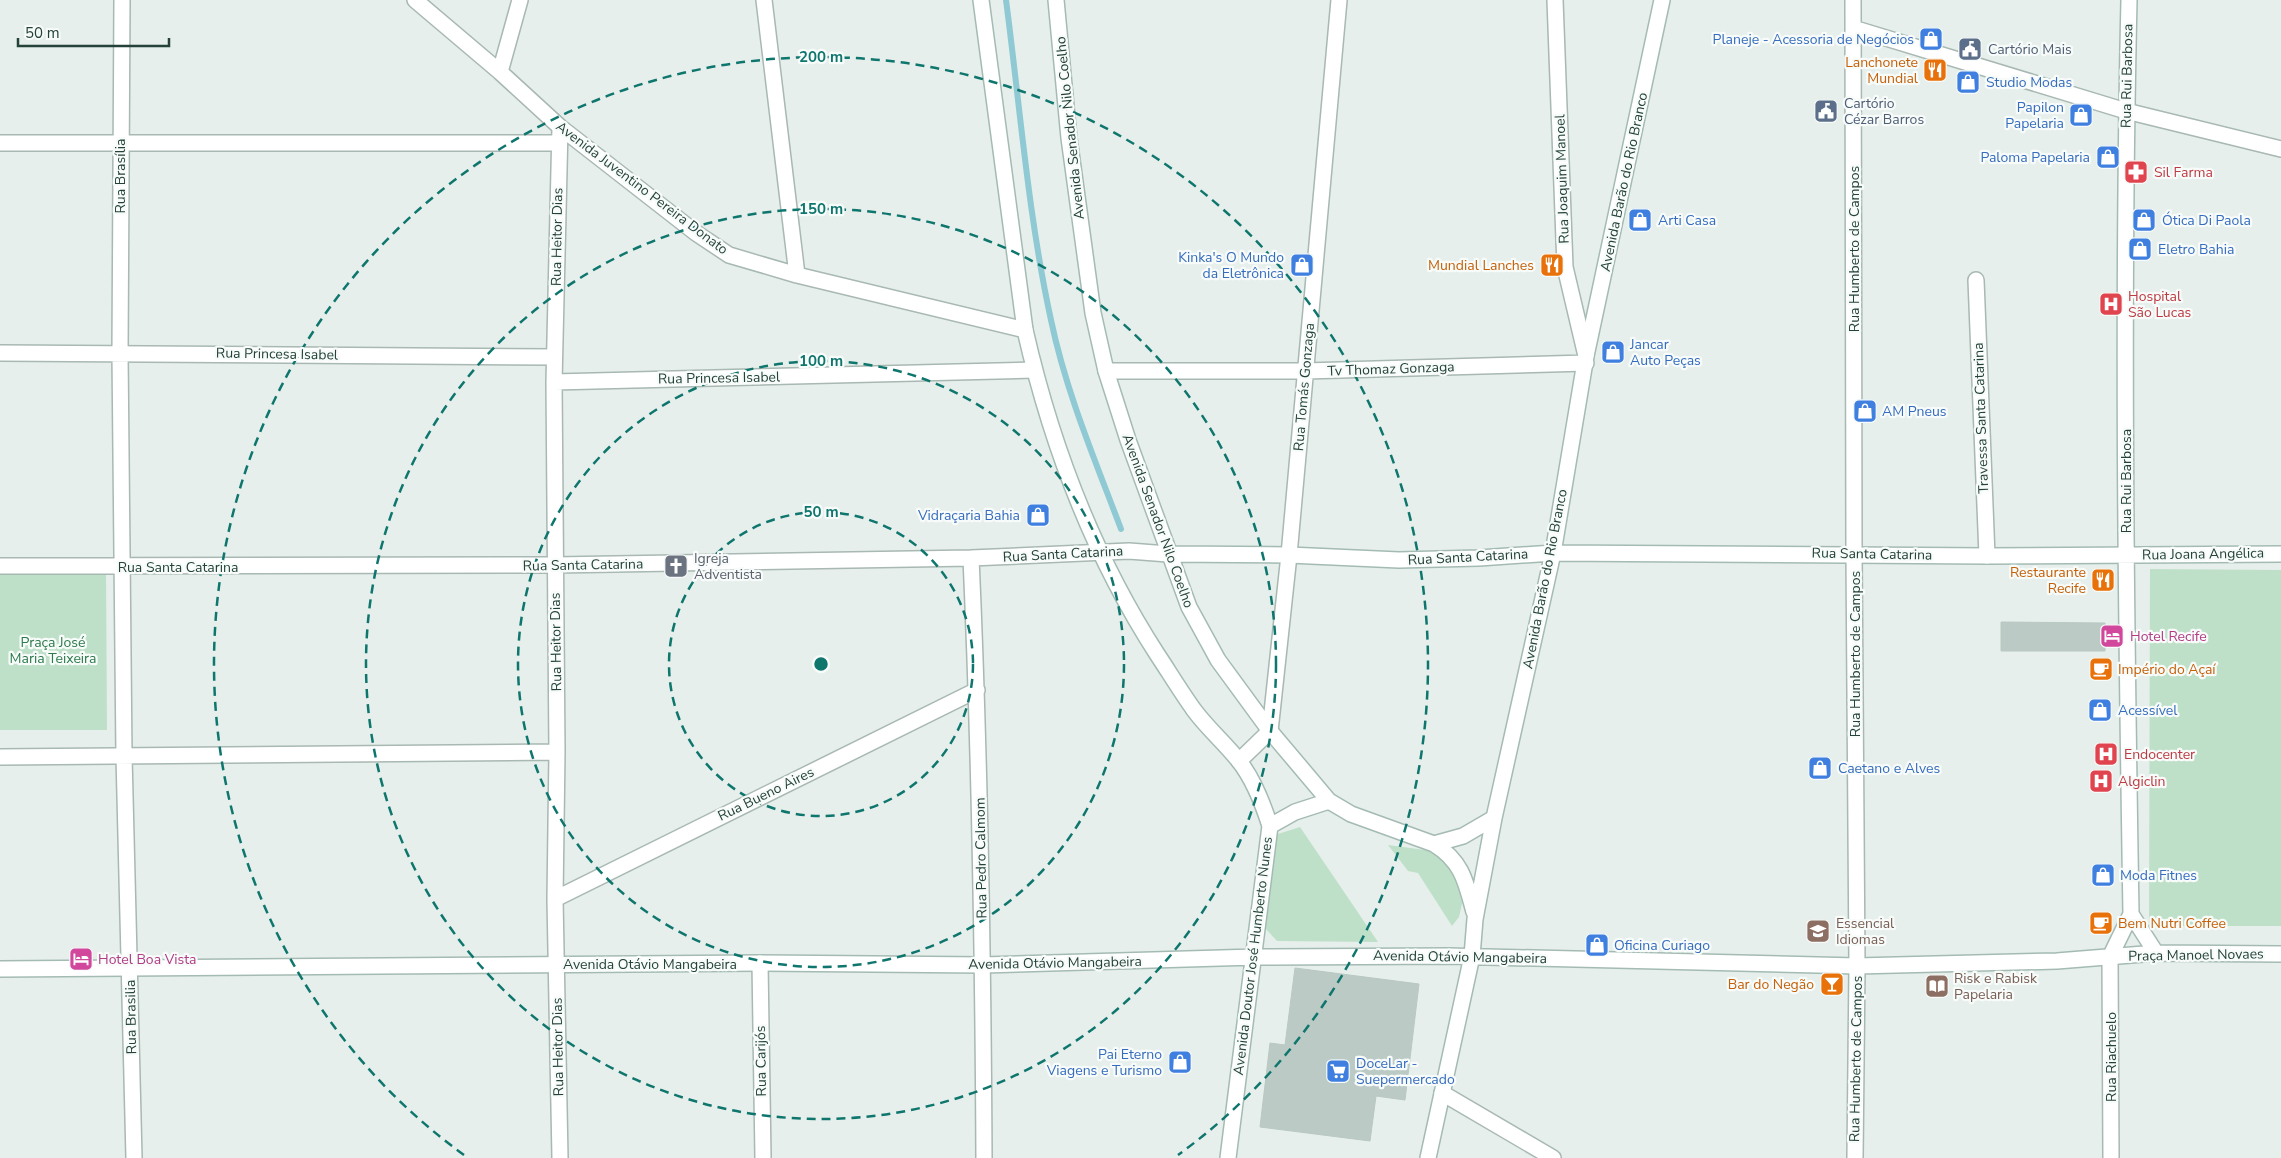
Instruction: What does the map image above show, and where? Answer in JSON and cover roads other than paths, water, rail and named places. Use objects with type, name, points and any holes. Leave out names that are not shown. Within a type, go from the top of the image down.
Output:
[{"type":"street","name":"Rua Brasília","points":[[122,0],[120,353],[123,567]]},
{"type":"street","name":"Avenida Juventino Pereira Donato","points":[[414,0],[500,72],[560,126],[696,233],[729,255],[797,275],[1025,330]]},
{"type":"street","points":[[500,72],[520,0]]},
{"type":"street","points":[[764,0],[797,275]]},
{"type":"street","points":[[981,0],[1025,330],[1034,370],[1060,454],[1099,553],[1155,651],[1194,710],[1239,761],[1270,730]]},
{"type":"street","name":"Avenida Senador Nilo Coelho","points":[[1056,0],[1069,138],[1093,313],[1106,371],[1128,440],[1168,554],[1189,607],[1218,660],[1270,730],[1329,801],[1351,814],[1434,844],[1453,858],[1469,893],[1475,919]]},
{"type":"street","name":"Rua Tomás Gonzaga","points":[[1270,730],[1289,555],[1339,0]]},
{"type":"street","name":"Rua Joaquim Manoel","points":[[1555,0],[1565,268],[1586,360]]},
{"type":"street","name":"Avenida Barão do Rio Branco","points":[[1428,1158],[1472,956],[1475,919],[1494,818],[1553,553],[1586,360],[1662,0]]},
{"type":"street","name":"Rua Humberto de Campos","points":[[1853,0],[1857,966],[1855,1158]]},
{"type":"street","name":"Rua Rui Barbosa","points":[[2110,957],[2131,914],[2126,555],[2126,111],[2129,0]]},
{"type":"street","points":[[1853,28],[2126,111],[2281,149]]},
{"type":"street","name":"Rua Heitor Dias","points":[[560,126],[554,357],[557,752],[555,899],[560,1158]]},
{"type":"street","points":[[0,143],[559,143]]},
{"type":"street","name":"Travessa Santa Catarina","points":[[1976,280],[1987,556]]},
{"type":"street","name":"Rua Princesa Isabel","points":[[0,353],[554,357]]},
{"type":"street","name":"Tv Thomaz Gonzaga","points":[[1106,371],[1305,371],[1586,360]]},
{"type":"street","name":"Rua Princesa Isabel","points":[[554,382],[1034,370]]},
{"type":"street","name":"Rua Santa Catarina","points":[[0,566],[555,566],[971,558],[1129,551],[1168,554],[1289,555],[1399,560],[1479,558],[1553,553],[2126,555]]},
{"type":"street","name":"Rua Joana Angélica","points":[[2126,555],[2281,554]]},
{"type":"street","name":"Rua Pedro Calmom","points":[[971,558],[977,690],[983,966],[984,1158]]},
{"type":"street","name":"Rua Brasilia","points":[[123,567],[124,756],[134,1158]]},
{"type":"street","name":"Rua Bueno Aires","points":[[555,899],[977,690]]},
{"type":"street","points":[[0,757],[557,752]]},
{"type":"street","name":"Avenida Doutor José Humberto Nunes","points":[[1228,1158],[1255,957],[1270,826],[1256,791],[1239,761]]},
{"type":"street","points":[[1270,826],[1296,812],[1329,801]]},
{"type":"street","points":[[1434,844],[1463,836],[1494,818]]},
{"type":"street","points":[[2131,914],[2156,953]]},
{"type":"street","name":"Praça Manoel Novaes","points":[[2110,957],[2156,953],[2281,954]]},
{"type":"street","name":"Avenida Otávio Mangabeira","points":[[0,969],[760,963],[983,966],[1255,957],[1472,956],[1857,966],[2057,961],[2110,957]]},
{"type":"street","name":"Rua Riachuelo","points":[[2110,957],[2111,1158]]},
{"type":"street","name":"Rua Carijós","points":[[760,963],[762,1158]]},
{"type":"street","points":[[1442,1093],[1553,1158]]},
{"type":"waterway","points":[[1006,0],[1030,201],[1051,320],[1073,400],[1121,529]]},
{"type":"place","name":"Planeje - Acessoria de Negócios","points":[[1931,39]]},
{"type":"place","name":"Cartório Mais","points":[[1970,49]]},
{"type":"place","name":"Lanchonete Mundial","points":[[1935,70]]},
{"type":"place","name":"Studio Modas","points":[[1968,82]]},
{"type":"place","name":"Cartório Cézar Barros","points":[[1826,111]]},
{"type":"place","name":"Papilon Papelaria","points":[[2081,115]]},
{"type":"place","name":"Paloma Papelaria","points":[[2108,157]]},
{"type":"place","name":"Sil Farma","points":[[2136,172]]},
{"type":"place","name":"Arti Casa","points":[[1640,220]]},
{"type":"place","name":"Ótica Di Paola","points":[[2144,220]]},
{"type":"place","name":"Eletro Bahia","points":[[2140,249]]},
{"type":"place","name":"Kinka's O Mundo da Eletrônica","points":[[1302,265]]},
{"type":"place","name":"Mundial Lanches","points":[[1552,265]]},
{"type":"place","name":"Hospital São Lucas","points":[[2111,304]]},
{"type":"place","name":"Jancar Auto Peças","points":[[1613,352]]},
{"type":"place","name":"AM Pneus","points":[[1865,411]]},
{"type":"place","name":"Vidraçaria Bahia","points":[[1038,515]]},
{"type":"place","name":"Igreja Adventista","points":[[676,566]]},
{"type":"place","name":"Restaurante Recife","points":[[2103,580]]},
{"type":"place","name":"Hotel Recife","points":[[2112,636]]},
{"type":"place","name":"Império do Açaí","points":[[2101,669]]},
{"type":"place","name":"Acessível","points":[[2100,710]]},
{"type":"place","name":"Endocenter","points":[[2106,754]]},
{"type":"place","name":"Caetano e Alves","points":[[1820,768]]},
{"type":"place","name":"Algiclin","points":[[2101,781]]},
{"type":"place","name":"Moda Fitnes","points":[[2103,875]]},
{"type":"place","name":"Bem Nutri Coffee","points":[[2101,923]]},
{"type":"place","name":"Essencial Idiomas","points":[[1818,931]]},
{"type":"place","name":"Oficina Curiago","points":[[1597,945]]},
{"type":"place","name":"Hotel Boa Vista","points":[[81,959]]},
{"type":"place","name":"Bar do Negão","points":[[1832,984]]},
{"type":"place","name":"Risk e Rabisk Papelaria","points":[[1937,986]]},
{"type":"place","name":"Pai Eterno Viagens e Turismo","points":[[1180,1062]]},
{"type":"place","name":"DoceLar - Suepermercado","points":[[1338,1071]]},
{"type":"park label","name":"Praça José Maria Teixeira","points":[[53,650]]}]
